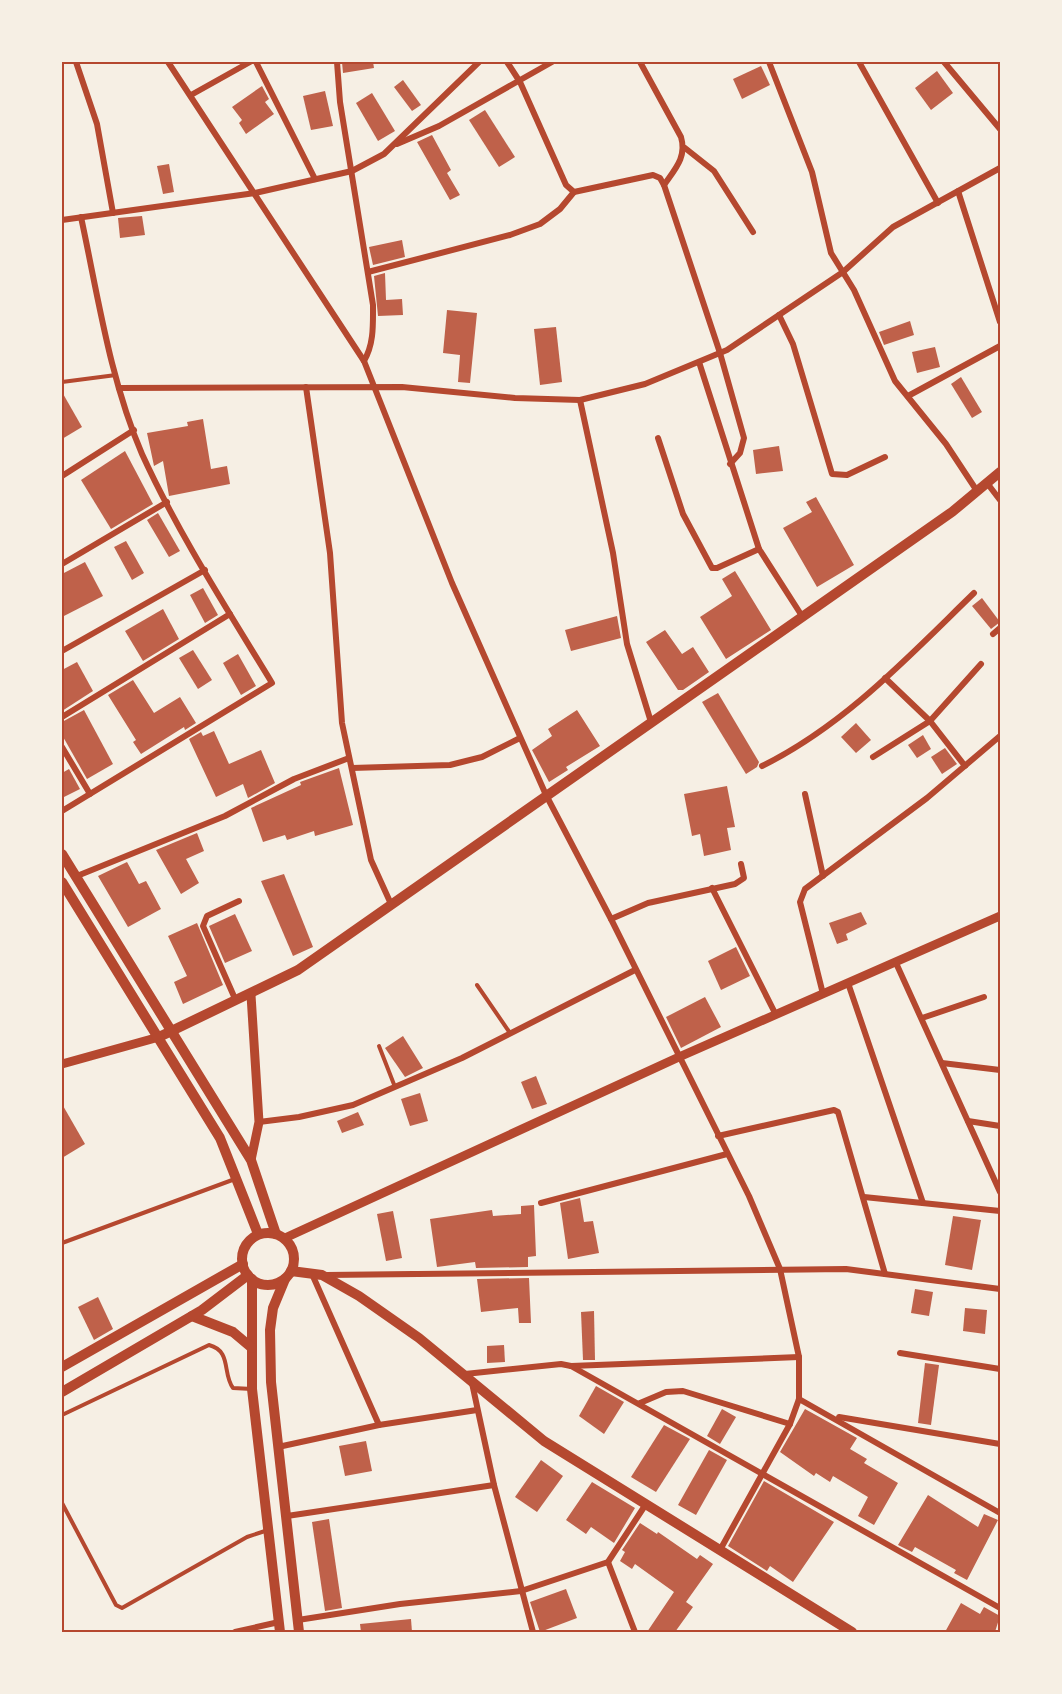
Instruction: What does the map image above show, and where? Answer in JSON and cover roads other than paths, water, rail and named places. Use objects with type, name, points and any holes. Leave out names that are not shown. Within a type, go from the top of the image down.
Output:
[{"type":"main road","points":[[159,1037],[251,995],[298,970],[977,492],[1000,472]]},
{"type":"main road","points":[[62,854],[251,1160],[280,1236],[294,1253],[288,1275],[273,1308],[270,1330],[271,1382],[277,1447],[299,1632]]},
{"type":"main road","points":[[62,882],[220,1138],[238,1178],[258,1234]]},
{"type":"main road","points":[[279,1627],[252,1389],[250,1277],[243,1264],[245,1246],[258,1234],[280,1236]]},
{"type":"main road","points":[[62,1367],[243,1264]]},
{"type":"main road","points":[[250,1277],[268,1285],[288,1275],[317,1274],[359,1296],[411,1332],[544,1441],[852,1632]]},
{"type":"main road","points":[[62,1392],[192,1316],[250,1277]]},
{"type":"main road","points":[[192,1316],[233,1332],[252,1348]]},
{"type":"street","points":[[76,62],[97,124],[112,213]]},
{"type":"street","points":[[168,62],[364,361],[452,583],[546,795],[611,919],[727,1154],[780,1269],[799,1357],[799,1399],[790,1424],[720,1550]]},
{"type":"street","points":[[190,95],[250,62]]},
{"type":"street","points":[[256,62],[315,179]]},
{"type":"street","points":[[337,62],[340,102],[373,305],[370,350],[364,361]]},
{"type":"street","points":[[62,220],[255,193],[352,171],[384,154],[478,62]]},
{"type":"street","points":[[507,62],[520,82],[566,185],[574,192]]},
{"type":"street","points":[[393,145],[440,126],[552,62]]},
{"type":"street","points":[[640,62],[685,148],[714,171],[753,232]]},
{"type":"street","points":[[769,62],[812,172],[831,253],[843,272],[895,381],[946,444],[977,492]]},
{"type":"street","points":[[859,62],[938,203]]},
{"type":"street","points":[[944,62],[1000,129]]},
{"type":"street","points":[[664,185],[682,158],[685,148]]},
{"type":"street","points":[[118,388],[375,387],[515,398],[580,400],[645,384],[720,353],[843,272],[893,227],[1000,168]]},
{"type":"street","points":[[368,272],[510,235],[540,224],[560,209],[574,192],[653,175],[660,178],[720,353],[744,438],[740,453],[730,464]]},
{"type":"street","points":[[958,192],[1000,322]]},
{"type":"street","points":[[62,811],[272,683],[205,570],[142,453],[118,388],[81,217]]},
{"type":"street","points":[[778,315],[793,344],[832,474],[847,476],[885,457]]},
{"type":"street","points":[[908,396],[1000,346]]},
{"type":"street","points":[[699,362],[759,549],[802,616]]},
{"type":"street","points":[[306,387],[330,553],[338,688],[349,758],[370,860],[392,904]]},
{"type":"street","points":[[580,400],[613,553],[627,644],[651,722]]},
{"type":"street","points":[[62,476],[134,430]]},
{"type":"street","points":[[658,438],[683,514],[712,568],[717,568],[759,549]]},
{"type":"street","points":[[987,483],[1000,500]]},
{"type":"street","points":[[62,564],[167,502]]},
{"type":"street","points":[[62,651],[205,570]]},
{"type":"street","points":[[762,766],[821,733],[885,678],[974,593]]},
{"type":"street","points":[[62,717],[230,614]]},
{"type":"street","points":[[993,634],[1000,628]]},
{"type":"street","points":[[873,757],[930,721],[981,664]]},
{"type":"street","points":[[885,678],[930,721],[965,766]]},
{"type":"street","points":[[823,994],[800,902],[805,890],[927,798],[1000,736]]},
{"type":"street","points":[[352,768],[450,765],[482,757],[520,738]]},
{"type":"street","points":[[62,747],[90,794]]},
{"type":"street","points":[[77,876],[225,816],[294,779],[349,758]]},
{"type":"street","points":[[805,794],[823,876]]},
{"type":"street","points":[[611,919],[648,903],[741,881],[744,878],[741,864]]},
{"type":"street","points":[[712,888],[776,1015]]},
{"type":"street","points":[[237,1001],[202,926],[207,916],[239,901]]},
{"type":"street","points":[[280,1236],[1000,916]]},
{"type":"street","points":[[896,963],[1000,1192]]},
{"type":"street","points":[[259,1122],[299,1117],[353,1105],[510,1034],[635,970]]},
{"type":"street","points":[[848,983],[923,1203]]},
{"type":"street","points":[[251,995],[259,1122],[251,1160]]},
{"type":"street","points":[[921,1018],[984,997]]},
{"type":"street","points":[[62,1064],[159,1037]]},
{"type":"street","points":[[942,1063],[1000,1070]]},
{"type":"street","points":[[718,1136],[836,1110],[864,1197],[885,1274]]},
{"type":"street","points":[[969,1121],[1000,1126]]},
{"type":"street","points":[[541,1203],[727,1154]]},
{"type":"street","points":[[993,1174],[1000,1176]]},
{"type":"street","points":[[864,1197],[1000,1211]]},
{"type":"street","points":[[379,1425],[317,1274],[846,1269],[1000,1289]]},
{"type":"street","points":[[900,1353],[1000,1370]]},
{"type":"street","points":[[463,1375],[561,1364],[571,1366],[799,1357]]},
{"type":"street","points":[[571,1366],[640,1403],[762,1476],[1000,1608]]},
{"type":"street","points":[[472,1383],[494,1485],[520,1591],[533,1632]]},
{"type":"street","points":[[640,1403],[666,1392],[683,1391],[790,1424]]},
{"type":"street","points":[[799,1399],[1000,1513]]},
{"type":"street","points":[[277,1447],[379,1425],[477,1410]]},
{"type":"street","points":[[832,1416],[1000,1444]]},
{"type":"street","points":[[287,1516],[494,1485]]},
{"type":"street","points":[[298,1620],[400,1604],[520,1591],[608,1562],[646,1504]]},
{"type":"street","points":[[608,1562],[636,1632]]},
{"type":"street","points":[[235,1632],[279,1627]]},
{"type":"lane","points":[[62,382],[116,375]]},
{"type":"lane","points":[[477,985],[510,1034]]},
{"type":"lane","points":[[379,1046],[395,1087]]},
{"type":"lane","points":[[62,1243],[238,1178]]},
{"type":"lane","points":[[62,1415],[209,1345],[218,1347],[223,1353],[233,1388],[252,1389]]},
{"type":"lane","points":[[62,1503],[116,1605],[122,1608],[247,1537],[269,1530]]}]
